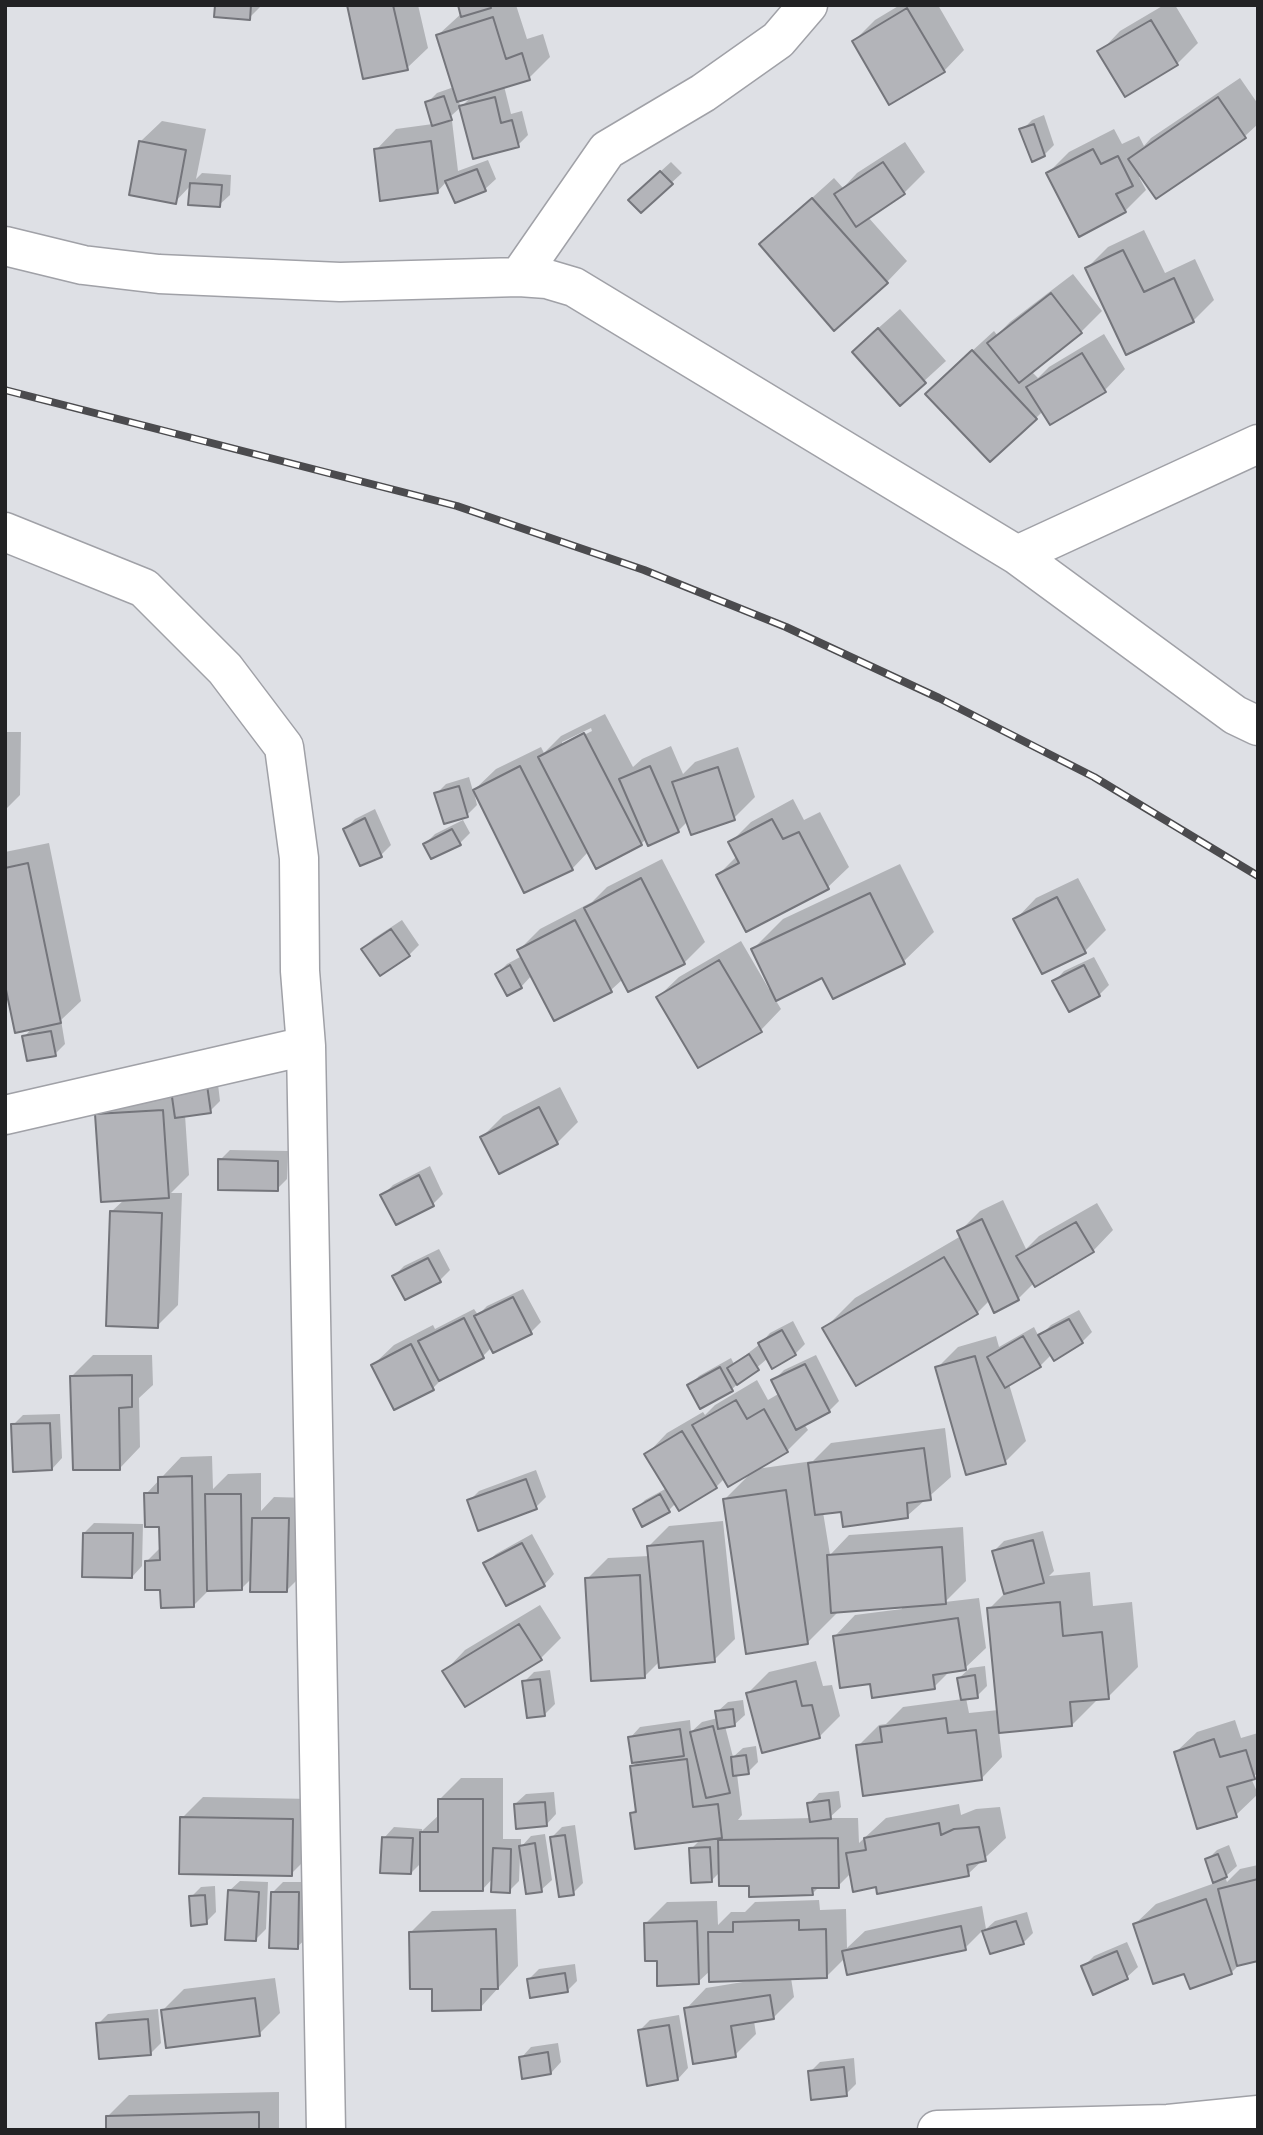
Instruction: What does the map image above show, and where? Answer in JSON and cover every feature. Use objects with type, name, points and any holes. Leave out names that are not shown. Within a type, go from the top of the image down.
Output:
[{"type":"street","points":[[519,277],[607,150],[703,93],[778,40],[808,5]]},
{"type":"street","points":[[5,246],[82,265],[159,274],[340,282],[519,277],[547,279],[574,287],[1017,555],[1250,729]]},
{"type":"street","points":[[1017,555],[1258,444]]},
{"type":"street","points":[[5,532],[144,588],[225,670],[284,747],[299,858],[300,971],[306,1046],[326,2130]]},
{"type":"street","points":[[5,1115],[306,1046]]},
{"type":"street","points":[[937,2130],[1168,2124],[1258,2115]]},
{"type":"building","points":[[215,5],[251,5],[250,20],[214,17]]},
{"type":"building","points":[[347,5],[393,5],[408,70],[363,79]]},
{"type":"building","points":[[458,5],[490,5],[491,8],[461,17]]},
{"type":"building","points":[[907,8],[945,72],[889,105],[852,41]]},
{"type":"building","points":[[493,17],[506,59],[522,53],[530,80],[457,102],[436,35]]},
{"type":"building","points":[[1151,20],[1178,65],[1125,97],[1097,51]]},
{"type":"building","points":[[444,96],[452,120],[432,126],[425,102]]},
{"type":"building","points":[[495,97],[501,123],[512,120],[519,147],[473,159],[459,106]]},
{"type":"building","points":[[1218,97],[1246,138],[1156,199],[1128,159]]},
{"type":"building","points":[[1034,124],[1045,156],[1032,162],[1019,129]]},
{"type":"building","points":[[139,141],[186,150],[176,204],[129,195]]},
{"type":"building","points":[[431,141],[438,193],[380,201],[374,149]]},
{"type":"building","points":[[1093,149],[1101,164],[1118,156],[1133,186],[1116,194],[1126,212],[1079,237],[1046,173]]},
{"type":"building","points":[[883,162],[905,194],[856,227],[834,194]]},
{"type":"building","points":[[477,169],[486,191],[455,203],[445,181]]},
{"type":"building","points":[[660,171],[673,184],[641,213],[628,200]]},
{"type":"building","points":[[190,183],[222,185],[220,207],[188,205]]},
{"type":"building","points":[[812,198],[888,283],[834,331],[759,244]]},
{"type":"building","points":[[1123,250],[1144,292],[1174,278],[1194,322],[1126,355],[1085,268]]},
{"type":"building","points":[[1051,293],[1082,333],[1019,383],[987,343]]},
{"type":"building","points":[[878,328],[926,383],[900,406],[852,352]]},
{"type":"building","points":[[972,350],[1037,419],[990,462],[925,394]]},
{"type":"building","points":[[1082,353],[1106,392],[1050,425],[1026,387]]},
{"type":"building","points":[[584,733],[642,845],[596,869],[538,757]]},
{"type":"building","points":[[520,766],[573,870],[524,893],[473,790]]},
{"type":"building","points":[[650,766],[679,832],[648,846],[619,779]]},
{"type":"building","points":[[718,767],[735,820],[691,835],[672,782]]},
{"type":"building","points":[[459,786],[468,817],[444,824],[434,793]]},
{"type":"building","points":[[365,818],[382,857],[360,866],[343,829]]},
{"type":"building","points":[[772,819],[783,839],[799,832],[829,889],[746,932],[716,875],[739,863],[728,842]]},
{"type":"building","points":[[452,829],[461,845],[431,859],[423,844]]},
{"type":"building","points":[[28,863],[61,1023],[15,1033],[5,985],[5,868]]},
{"type":"building","points":[[641,878],[685,964],[628,992],[584,908]]},
{"type":"building","points":[[870,893],[905,964],[833,999],[822,978],[776,1001],[751,949]]},
{"type":"building","points":[[1057,897],[1086,953],[1042,974],[1013,919]]},
{"type":"building","points":[[575,920],[612,992],[554,1021],[517,950]]},
{"type":"building","points":[[391,929],[410,956],[380,976],[361,949]]},
{"type":"building","points":[[719,960],[762,1032],[698,1068],[656,997]]},
{"type":"building","points":[[510,965],[522,988],[507,996],[495,974]]},
{"type":"building","points":[[1084,965],[1100,996],[1069,1012],[1052,981]]},
{"type":"building","points":[[51,1031],[56,1056],[27,1061],[22,1036]]},
{"type":"building","points":[[207,1085],[211,1113],[175,1118],[171,1090]]},
{"type":"building","points":[[539,1107],[558,1144],[499,1174],[480,1137]]},
{"type":"building","points":[[163,1110],[169,1198],[101,1202],[95,1114]]},
{"type":"building","points":[[218,1159],[278,1161],[278,1191],[218,1190]]},
{"type":"building","points":[[419,1175],[434,1206],[396,1225],[380,1195]]},
{"type":"building","points":[[110,1211],[162,1213],[158,1328],[106,1326]]},
{"type":"building","points":[[982,1219],[1019,1300],[994,1313],[957,1231]]},
{"type":"building","points":[[1076,1222],[1094,1252],[1035,1287],[1016,1256]]},
{"type":"building","points":[[944,1257],[978,1314],[856,1386],[822,1328]]},
{"type":"building","points":[[428,1258],[441,1282],[405,1300],[392,1276]]},
{"type":"building","points":[[513,1297],[532,1334],[493,1353],[474,1316]]},
{"type":"building","points":[[464,1318],[484,1358],[439,1381],[418,1341]]},
{"type":"building","points":[[1069,1319],[1083,1343],[1054,1361],[1038,1335]]},
{"type":"building","points":[[782,1330],[796,1355],[772,1369],[758,1343]]},
{"type":"building","points":[[1023,1336],[1041,1367],[1005,1388],[987,1357]]},
{"type":"building","points":[[411,1344],[434,1390],[394,1410],[371,1365]]},
{"type":"building","points":[[749,1354],[759,1370],[737,1385],[727,1368]]},
{"type":"building","points":[[975,1356],[1006,1464],[966,1475],[935,1367]]},
{"type":"building","points":[[805,1364],[830,1412],[796,1430],[771,1380]]},
{"type":"building","points":[[720,1367],[733,1391],[700,1409],[687,1385]]},
{"type":"building","points":[[132,1375],[132,1407],[119,1408],[120,1470],[73,1470],[70,1376]]},
{"type":"building","points":[[736,1400],[747,1419],[764,1409],[788,1452],[728,1487],[692,1425]]},
{"type":"building","points":[[50,1423],[52,1470],[13,1472],[11,1424]]},
{"type":"building","points":[[682,1431],[717,1488],[679,1511],[644,1454]]},
{"type":"building","points":[[924,1448],[931,1500],[907,1503],[908,1518],[843,1527],[841,1512],[815,1515],[808,1463]]},
{"type":"building","points":[[192,1476],[194,1607],[161,1608],[160,1590],[145,1590],[145,1561],[160,1560],[159,1527],[145,1527],[144,1493],[158,1493],[158,1477]]},
{"type":"building","points":[[526,1479],[537,1509],[478,1531],[467,1500]]},
{"type":"building","points":[[786,1490],[808,1644],[746,1654],[723,1499]]},
{"type":"building","points":[[205,1494],[241,1494],[242,1590],[207,1591]]},
{"type":"building","points":[[660,1494],[670,1512],[642,1527],[633,1509]]},
{"type":"building","points":[[252,1518],[289,1518],[287,1592],[250,1592]]},
{"type":"building","points":[[83,1533],[133,1533],[132,1578],[82,1577]]},
{"type":"building","points":[[1033,1540],[1044,1583],[1004,1594],[992,1551]]},
{"type":"building","points":[[703,1541],[715,1662],[659,1668],[647,1546]]},
{"type":"building","points":[[522,1543],[545,1586],[506,1606],[483,1563]]},
{"type":"building","points":[[942,1547],[946,1604],[831,1613],[827,1555]]},
{"type":"building","points":[[640,1575],[645,1678],[591,1681],[585,1578]]},
{"type":"building","points":[[1060,1602],[1063,1636],[1102,1632],[1109,1699],[1070,1702],[1072,1726],[999,1733],[987,1608]]},
{"type":"building","points":[[958,1618],[966,1670],[933,1675],[935,1689],[872,1698],[870,1684],[840,1688],[833,1636]]},
{"type":"building","points":[[519,1624],[542,1660],[465,1707],[442,1671]]},
{"type":"building","points":[[975,1675],[978,1698],[961,1700],[957,1678]]},
{"type":"building","points":[[540,1679],[545,1716],[527,1718],[522,1681]]},
{"type":"building","points":[[796,1681],[802,1706],[812,1705],[820,1738],[762,1753],[746,1693]]},
{"type":"building","points":[[733,1709],[735,1726],[718,1729],[715,1711]]},
{"type":"building","points":[[946,1718],[948,1733],[976,1730],[982,1780],[863,1796],[856,1745],[882,1742],[880,1727]]},
{"type":"building","points":[[713,1726],[730,1793],[706,1798],[690,1732]]},
{"type":"building","points":[[680,1729],[684,1756],[632,1763],[628,1737]]},
{"type":"building","points":[[1214,1739],[1220,1757],[1246,1750],[1255,1779],[1227,1787],[1237,1817],[1197,1829],[1174,1752]]},
{"type":"building","points":[[746,1755],[749,1774],[733,1776],[731,1757]]},
{"type":"building","points":[[687,1759],[693,1807],[718,1804],[722,1838],[635,1849],[630,1813],[636,1812],[630,1766]]},
{"type":"building","points":[[438,1799],[483,1799],[483,1891],[420,1891],[420,1832],[438,1832]]},
{"type":"building","points":[[829,1800],[831,1819],[810,1822],[807,1803]]},
{"type":"building","points":[[545,1802],[547,1826],[516,1829],[514,1804]]},
{"type":"building","points":[[180,1817],[293,1819],[292,1876],[179,1874]]},
{"type":"building","points":[[939,1823],[941,1835],[954,1829],[979,1827],[986,1861],[967,1865],[969,1876],[877,1894],[876,1887],[853,1892],[846,1853],[866,1850],[864,1838]]},
{"type":"building","points":[[565,1835],[574,1895],[559,1897],[550,1837]]},
{"type":"building","points":[[382,1837],[413,1838],[411,1874],[380,1873]]},
{"type":"building","points":[[838,1838],[839,1888],[812,1888],[813,1895],[749,1897],[749,1886],[719,1886],[718,1840]]},
{"type":"building","points":[[535,1843],[542,1892],[526,1894],[519,1846]]},
{"type":"building","points":[[710,1847],[712,1882],[691,1883],[689,1848]]},
{"type":"building","points":[[493,1848],[511,1849],[510,1893],[491,1892]]},
{"type":"building","points":[[1218,1854],[1227,1877],[1213,1883],[1205,1859]]},
{"type":"building","points":[[1258,1879],[1258,1961],[1237,1966],[1218,1889]]},
{"type":"building","points":[[228,1890],[259,1892],[256,1941],[225,1940]]},
{"type":"building","points":[[271,1892],[299,1892],[298,1949],[269,1948]]},
{"type":"building","points":[[205,1895],[207,1924],[191,1926],[189,1896]]},
{"type":"building","points":[[1206,1899],[1232,1974],[1190,1989],[1184,1974],[1153,1984],[1133,1924]]},
{"type":"building","points":[[799,1920],[799,1930],[826,1929],[827,1978],[709,1982],[708,1932],[733,1932],[733,1922]]},
{"type":"building","points":[[697,1921],[699,1984],[657,1986],[657,1961],[645,1961],[644,1923]]},
{"type":"building","points":[[1016,1921],[1024,1944],[990,1954],[982,1931]]},
{"type":"building","points":[[961,1926],[966,1950],[847,1975],[842,1951]]},
{"type":"building","points":[[496,1929],[498,1989],[481,1989],[481,2010],[432,2011],[432,1989],[410,1989],[409,1932]]},
{"type":"building","points":[[1117,1951],[1128,1979],[1093,1995],[1081,1966]]},
{"type":"building","points":[[565,1973],[568,1992],[530,1998],[527,1979]]},
{"type":"building","points":[[770,1995],[774,2019],[731,2026],[736,2057],[693,2064],[684,2008]]},
{"type":"building","points":[[255,1998],[260,2036],[166,2048],[161,2010]]},
{"type":"building","points":[[148,2019],[151,2055],[99,2059],[96,2023]]},
{"type":"building","points":[[669,2025],[678,2080],[647,2086],[638,2030]]},
{"type":"building","points":[[548,2052],[551,2074],[522,2079],[519,2057]]},
{"type":"building","points":[[844,2067],[847,2096],[811,2100],[808,2071]]},
{"type":"building","points":[[259,2112],[259,2130],[106,2130],[106,2116]]},
{"type":"railway","points":[[5,390],[457,506],[644,570],[786,627],[939,698],[1094,777],[1258,876]]}]
